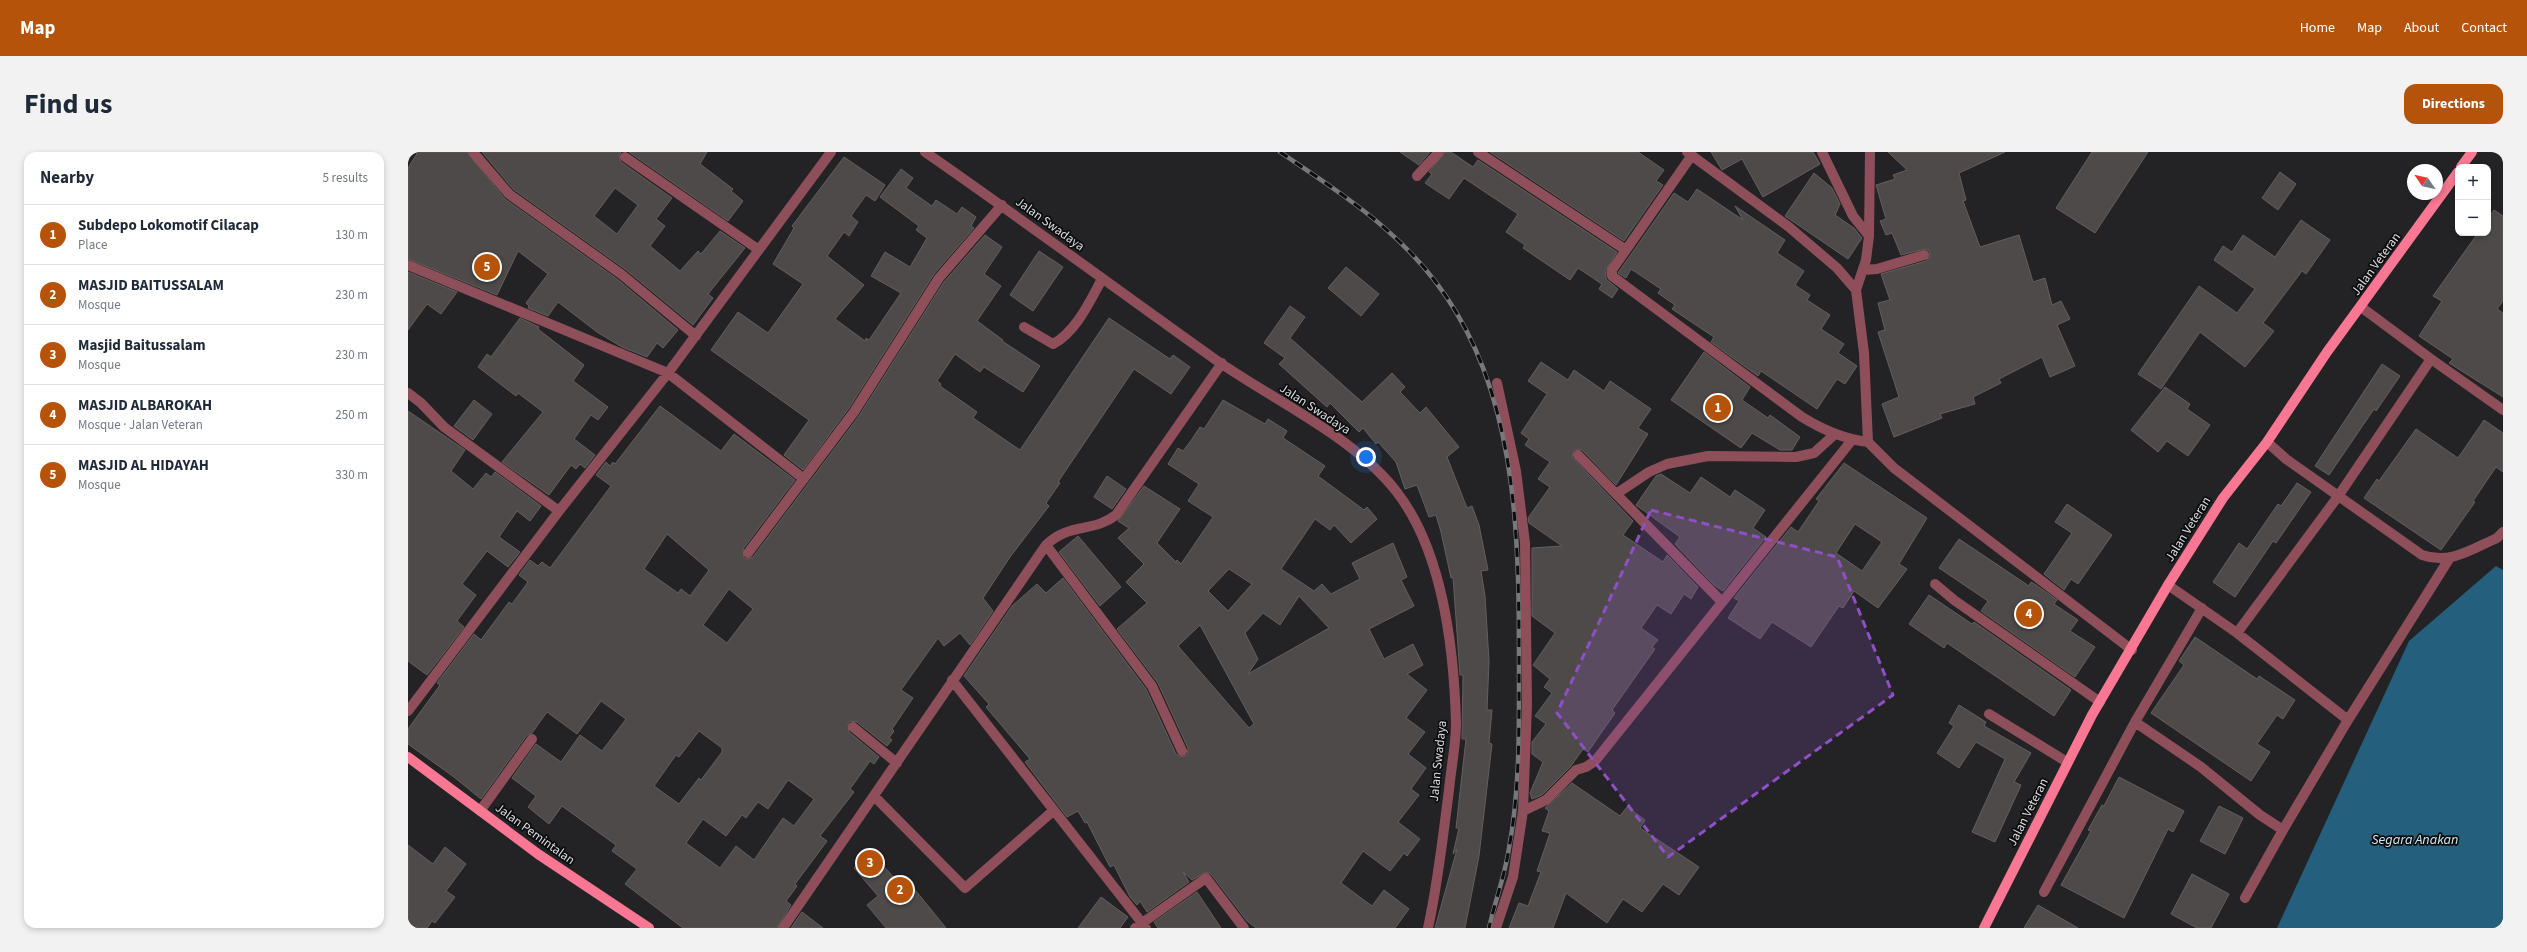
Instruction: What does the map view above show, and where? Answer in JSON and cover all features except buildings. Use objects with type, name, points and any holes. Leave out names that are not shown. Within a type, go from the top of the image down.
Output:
[{"type":"main road","points":[[2463,164],[2472,152]]},
{"type":"main road","name":"Jalan Veteran","points":[[1984,928],[2067,762],[2168,585],[2223,498],[2267,442],[2327,352],[2455,176]]},
{"type":"main road","name":"Jalan Pemintalan","points":[[408,758],[538,854],[649,928]]},
{"type":"street","points":[[473,152],[509,194],[621,274],[696,336]]},
{"type":"street","points":[[408,711],[559,511],[668,374],[831,152]]},
{"type":"street","name":"Jalan Swadaya","points":[[925,152],[1002,205],[1102,279],[1222,364],[1347,445],[1376,470],[1396,491],[1425,544],[1443,602],[1452,660],[1456,725],[1440,859],[1428,928]]},
{"type":"street","points":[[1418,176],[1439,152]]},
{"type":"street","points":[[1478,152],[1626,250]]},
{"type":"street","points":[[1822,152],[1853,216],[1869,236]]},
{"type":"street","points":[[1868,442],[1864,353],[1856,290],[1863,270],[1869,236],[1870,152]]},
{"type":"street","points":[[1856,290],[1837,268],[1806,240],[1689,154],[1612,270],[1612,276],[1623,286],[1821,430],[1852,440],[1868,442],[1894,468],[2132,650]]},
{"type":"street","points":[[625,157],[759,250]]},
{"type":"street","points":[[748,553],[854,412],[939,278],[1002,205]]},
{"type":"street","points":[[1863,270],[1877,269],[1924,255]]},
{"type":"street","points":[[408,265],[668,374],[804,479]]},
{"type":"street","points":[[1024,327],[1053,344],[1061,340],[1087,306],[1102,279]]},
{"type":"street","points":[[2361,307],[2503,410]]},
{"type":"street","points":[[2238,632],[2339,495],[2431,359]]},
{"type":"street","points":[[783,928],[875,797],[952,680],[1046,545],[1057,535],[1073,528],[1105,524],[1116,515],[1222,364]]},
{"type":"street","points":[[1496,928],[1513,877],[1523,812],[1527,705],[1525,543],[1516,471],[1497,383]]},
{"type":"street","points":[[408,393],[421,403],[444,427],[559,511]]},
{"type":"street","points":[[1616,494],[1649,472],[1666,464],[1708,456],[1796,457],[1814,453],[1835,434]]},
{"type":"street","points":[[1523,812],[1546,800],[1576,770],[1586,767],[1595,761],[1852,440]]},
{"type":"street","points":[[2267,442],[2286,459],[2422,555],[2434,559],[2449,559],[2497,538],[2503,532]]},
{"type":"street","points":[[1578,455],[1722,602]]},
{"type":"street","points":[[1046,545],[1152,686],[1182,751]]},
{"type":"street","points":[[2245,898],[2348,720],[2449,559]]},
{"type":"street","points":[[1935,584],[1954,600],[2100,702]]},
{"type":"street","points":[[2168,585],[2238,632],[2348,720]]},
{"type":"street","points":[[2044,892],[2135,722],[2202,608]]},
{"type":"street","points":[[952,680],[1141,926],[1206,878],[1244,928]]},
{"type":"street","points":[[1988,714],[2067,762]]},
{"type":"street","points":[[2135,722],[2201,767],[2260,815],[2283,830]]},
{"type":"street","points":[[853,727],[898,763]]},
{"type":"street","points":[[480,811],[532,740]]},
{"type":"street","points":[[875,797],[965,888],[1053,812]]},
{"type":"highlighted area","points":[[1651,510],[1837,557],[1893,695],[1668,857],[1557,713]]},
{"type":"water","name":"Segara Anakan","points":[[2496,566],[2503,570],[2503,928],[2277,928],[2409,641]]},
{"type":"railway","points":[[1280,152],[1330,186],[1377,222],[1420,262],[1439,286],[1456,312],[1477,352],[1492,395],[1504,440],[1516,532],[1519,624],[1519,714],[1517,781],[1513,826],[1505,868],[1489,928]]},
{"type":"place","name":"MASJID AL HIDAYAH","points":[[487,267]]},
{"type":"place","name":"Subdepo Lokomotif Cilacap","points":[[1718,408]]},
{"type":"place","name":"MASJID ALBAROKAH","points":[[2029,614]]},
{"type":"place","name":"Masjid Baitussalam","points":[[870,863]]},
{"type":"place","name":"MASJID BAITUSSALAM","points":[[900,890]]}]
